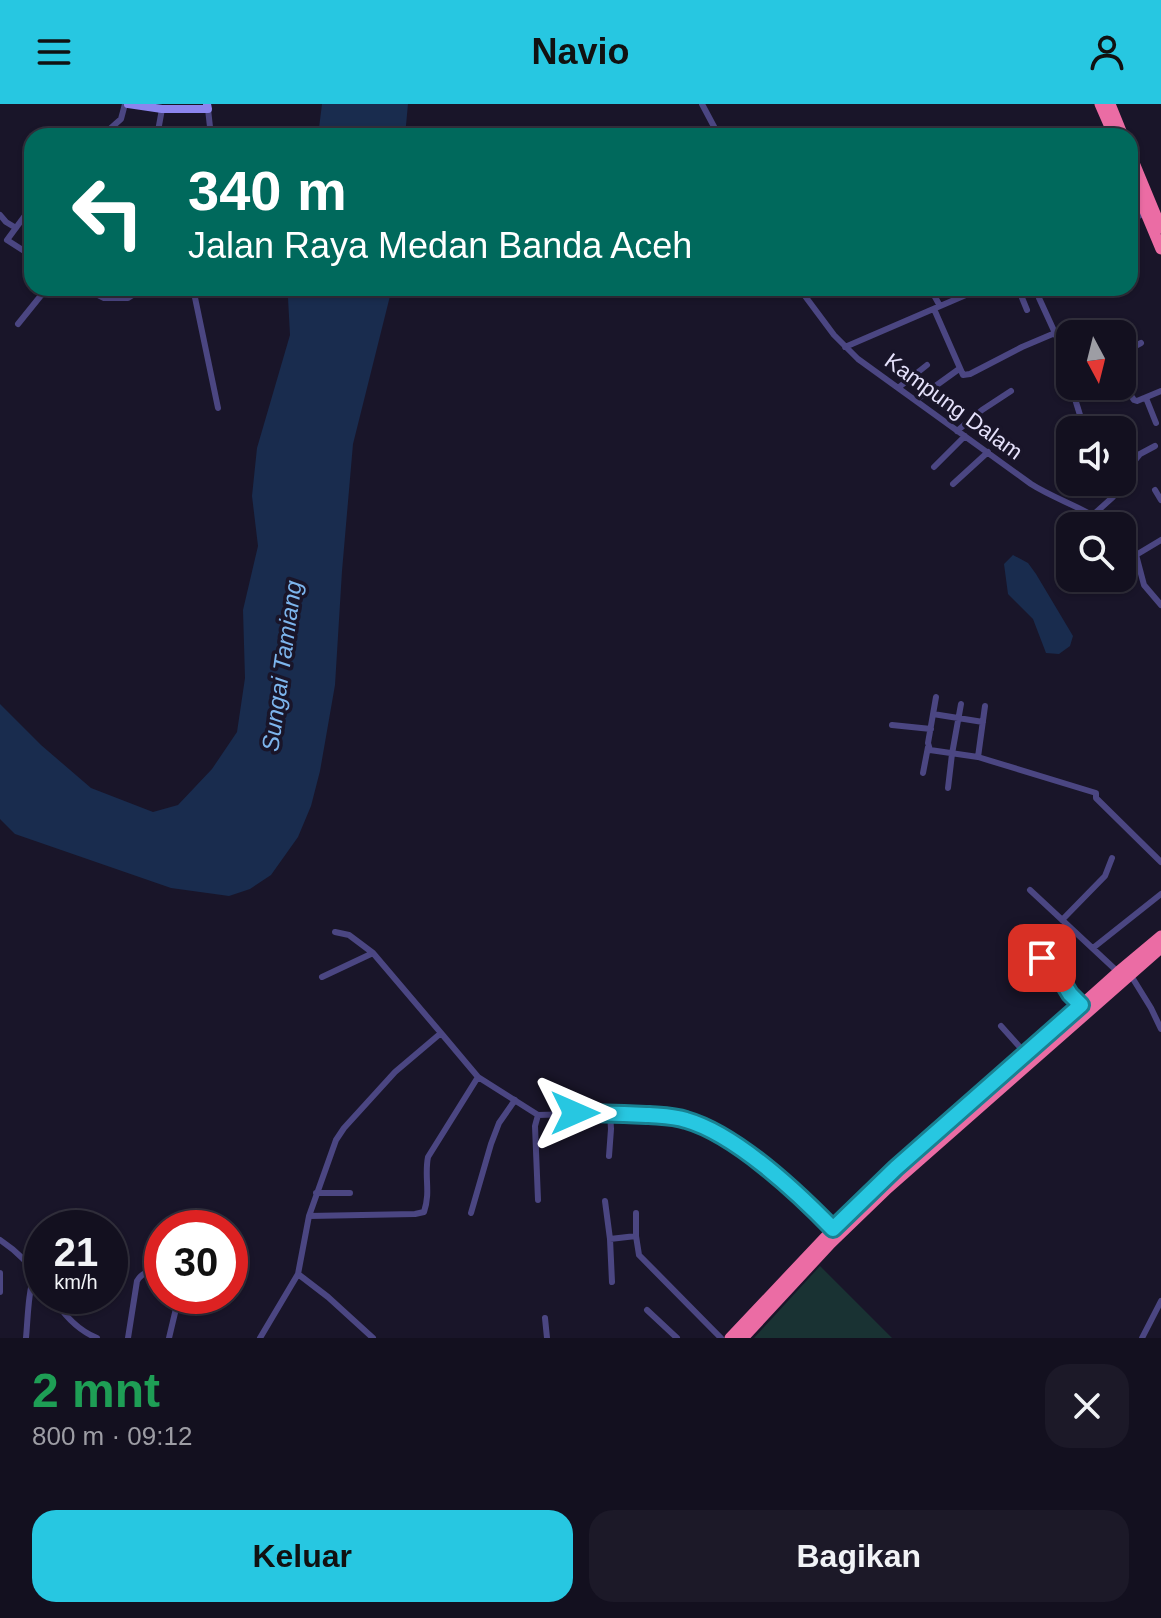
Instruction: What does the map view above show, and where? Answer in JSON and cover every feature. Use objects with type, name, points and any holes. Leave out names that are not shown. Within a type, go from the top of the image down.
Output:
[{"type":"highway","points":[[1100,104],[1110,128]]},
{"type":"highway","points":[[1110,104],[1120,128]]},
{"type":"highway","points":[[1138,172],[1161,228]]},
{"type":"highway","points":[[1138,194],[1161,249]]},
{"type":"highway","points":[[730,1338],[833,1229],[896,1168],[957,1122],[1124,973],[1161,936]]},
{"type":"highway","points":[[743,1338],[852,1222],[1026,1054],[1054,1036],[1081,1005],[1161,948]]},
{"type":"street","points":[[111,128],[121,119],[127,104],[162,109],[208,107],[210,128]]},
{"type":"street","points":[[702,104],[715,128]]},
{"type":"street","points":[[159,128],[162,109]]},
{"type":"street","points":[[1138,216],[1146,212]]},
{"type":"street","points":[[0,215],[16,228]]},
{"type":"street","points":[[24,217],[7,241],[24,251]]},
{"type":"street","points":[[0,231],[6,222]]},
{"type":"street","points":[[18,324],[41,296]]},
{"type":"street","points":[[99,296],[131,296]]},
{"type":"street","points":[[195,296],[218,408]]},
{"type":"street","name":"Kampung Dalam","points":[[805,296],[834,335],[858,359],[1042,491],[1087,512]]},
{"type":"street","points":[[933,296],[963,375],[1055,333],[1040,296]]},
{"type":"street","points":[[845,347],[963,296]]},
{"type":"street","points":[[1021,296],[1027,310]]},
{"type":"street","points":[[1136,346],[1141,343]]},
{"type":"street","points":[[898,388],[927,365]]},
{"type":"street","points":[[916,400],[959,369]]},
{"type":"street","points":[[957,431],[1011,391]]},
{"type":"street","points":[[1134,400],[1161,391]]},
{"type":"street","points":[[1146,398],[1156,423]]},
{"type":"street","points":[[934,467],[965,436]]},
{"type":"street","points":[[1136,459],[1155,446]]},
{"type":"street","points":[[953,484],[988,452]]},
{"type":"street","points":[[1155,490],[1161,500]]},
{"type":"street","points":[[1096,512],[1113,496]]},
{"type":"street","points":[[1161,540],[1136,555],[1144,585],[1161,605]]},
{"type":"street","points":[[923,773],[936,697]]},
{"type":"street","points":[[948,788],[961,704]]},
{"type":"street","points":[[978,757],[985,706]]},
{"type":"street","points":[[933,714],[983,722]]},
{"type":"street","points":[[892,725],[931,729]]},
{"type":"street","points":[[928,747],[930,750],[978,757],[1096,793],[1096,798],[1161,862]]},
{"type":"street","points":[[1062,920],[1105,876],[1112,858]]},
{"type":"street","points":[[1030,890],[1124,973],[1151,1008],[1161,1029]]},
{"type":"street","points":[[1093,948],[1161,894]]},
{"type":"street","points":[[335,932],[349,935],[373,953],[478,1077],[538,1115],[610,1113],[672,1117],[703,1126],[757,1161],[833,1229]]},
{"type":"street","points":[[322,977],[373,953]]},
{"type":"street","points":[[1042,958],[1081,1005]]},
{"type":"street","points":[[1001,1026],[1026,1054]]},
{"type":"street","points":[[260,1338],[298,1274],[309,1216],[336,1140],[395,1072],[441,1033]]},
{"type":"street","points":[[309,1216],[424,1212],[428,1192],[428,1157],[478,1077]]},
{"type":"street","points":[[471,1213],[499,1123],[515,1100]]},
{"type":"street","points":[[609,1156],[610,1113]]},
{"type":"street","points":[[538,1115],[535,1126],[538,1200]]},
{"type":"street","points":[[316,1193],[350,1193]]},
{"type":"street","points":[[605,1201],[612,1282]]},
{"type":"street","points":[[636,1213],[638,1252],[721,1338]]},
{"type":"street","points":[[610,1239],[636,1236]]},
{"type":"street","points":[[0,1240],[24,1259]]},
{"type":"street","points":[[0,1273],[0,1292]]},
{"type":"street","points":[[128,1338],[137,1281],[144,1274]]},
{"type":"street","points":[[298,1274],[373,1338]]},
{"type":"street","points":[[1142,1338],[1161,1301]]},
{"type":"street","points":[[647,1310],[677,1338]]},
{"type":"street","points":[[26,1338],[28,1314]]},
{"type":"street","points":[[65,1314],[76,1326],[97,1338]]},
{"type":"street","points":[[169,1338],[175,1314]]},
{"type":"street","points":[[545,1318],[547,1338]]},
{"type":"green space","points":[[820,1266],[892,1338],[754,1338]]},
{"type":"water","points":[[322,104],[408,104],[406,128],[319,128]]},
{"type":"water","name":"Sungai Tamiang","points":[[390,296],[353,444],[335,685],[320,771],[311,806],[298,837],[271,875],[250,889],[229,896],[171,888],[15,834],[0,819],[0,704],[91,788],[153,812],[178,805],[212,769],[237,732],[245,678],[243,610],[258,546],[252,496],[257,448],[290,335],[288,298]]},
{"type":"water","points":[[1013,555],[1028,563],[1073,636],[1070,646],[1059,654],[1046,653],[1033,619],[1008,594],[1004,564]]},
{"type":"route","points":[[575,1113],[672,1117],[703,1126],[757,1161],[833,1229],[896,1168],[1081,1005],[1042,958]]}]
